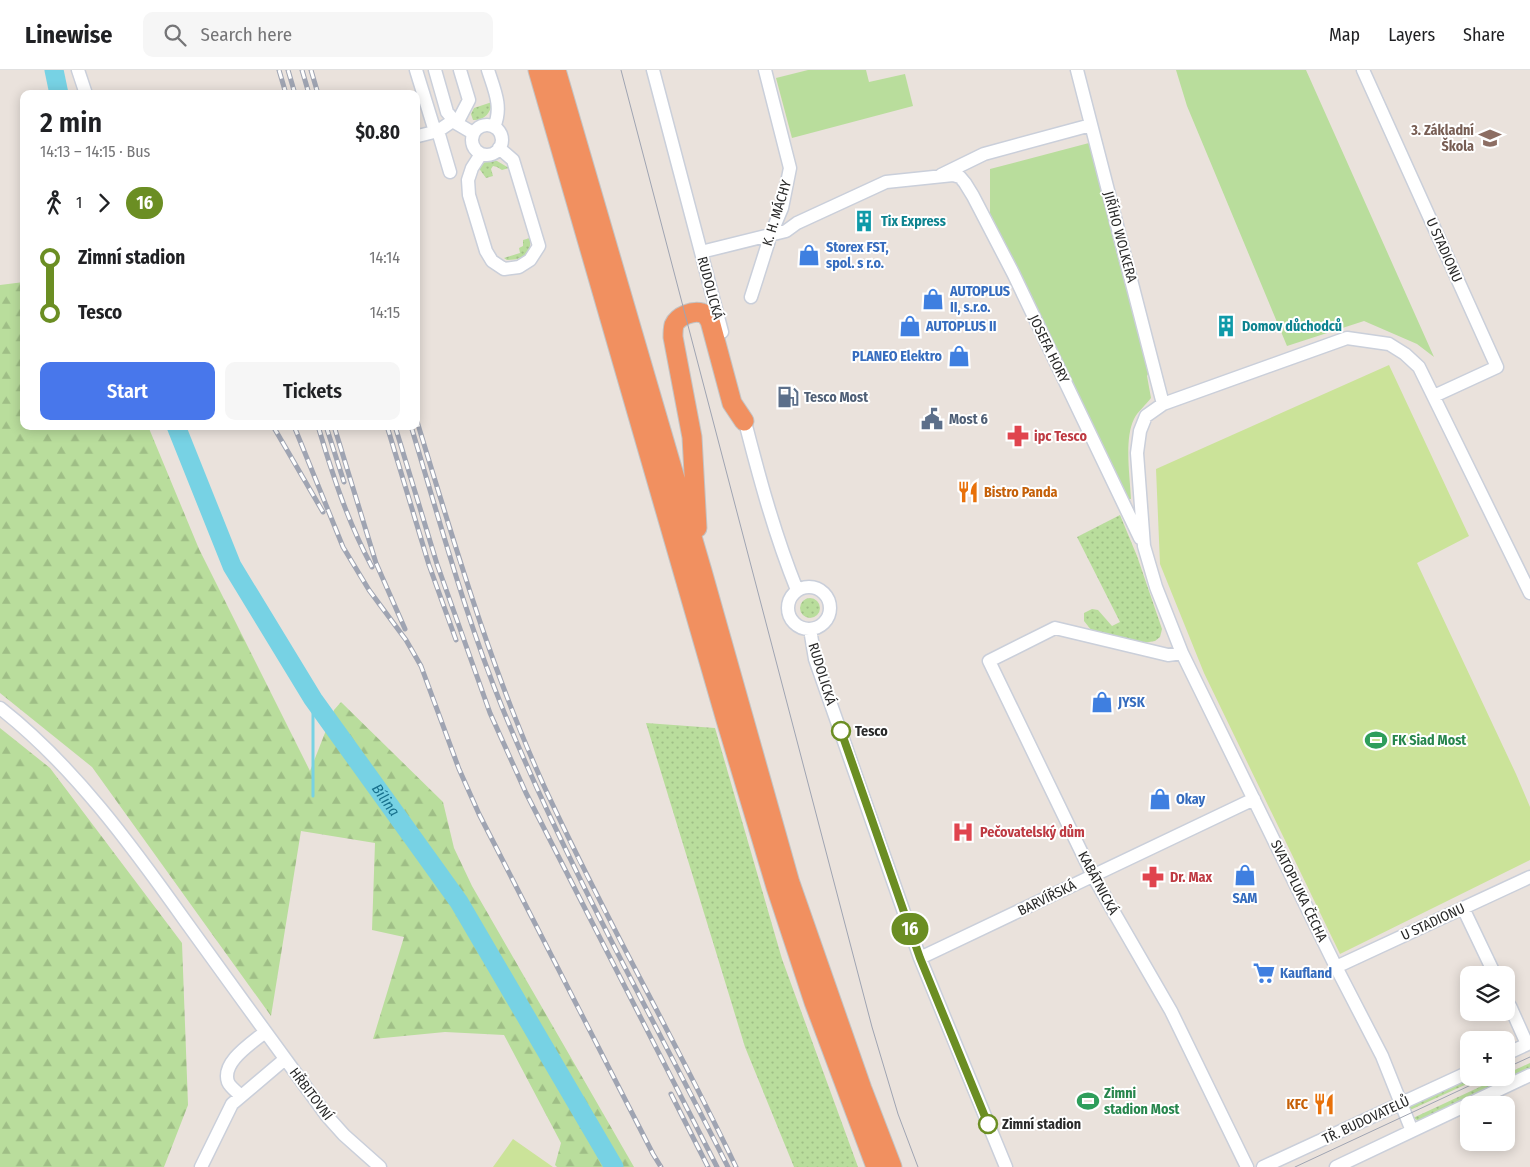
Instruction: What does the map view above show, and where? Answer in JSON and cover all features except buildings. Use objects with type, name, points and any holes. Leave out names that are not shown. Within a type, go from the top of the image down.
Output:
[{"type":"highway","points":[[538,70],[773,878],[814,1002],[876,1167]]},
{"type":"highway","points":[[556,70],[702,571],[790,883],[848,1053],[892,1167]]},
{"type":"highway","points":[[702,571],[692,437],[673,327],[678,320],[686,315],[701,312],[710,321],[732,403],[744,421]]},
{"type":"street","points":[[78,70],[85,90]]},
{"type":"street","points":[[416,70],[433,126],[438,131],[450,172]]},
{"type":"street","points":[[435,70],[447,112],[455,122],[473,133]]},
{"type":"street","points":[[420,136],[438,131],[455,122],[469,100],[460,70]]},
{"type":"street","points":[[488,70],[499,105],[494,127]]},
{"type":"street","name":"RUDOLICKÁ","points":[[653,70],[756,466],[786,562],[797,590]]},
{"type":"street","name":"K. H. MÁCHY","points":[[751,297],[771,234],[782,208],[790,168],[765,70]]},
{"type":"street","name":"JIŘÍHO WOLKERA","points":[[1077,70],[1163,404]]},
{"type":"street","name":"U STADIONU","points":[[1363,70],[1497,367],[1434,396]]},
{"type":"street","points":[[483,125],[494,127],[499,130],[501,136],[500,148],[487,155],[481,154],[472,145],[473,133],[483,125]]},
{"type":"street","name":"JOSEFA HORY","points":[[936,177],[984,154],[1091,125]]},
{"type":"street","points":[[481,154],[472,168],[468,180],[469,195],[486,251],[492,261],[504,269],[519,267],[530,260],[540,246],[513,160],[500,148]]},
{"type":"street","name":"JOSEFA HORY","points":[[701,252],[786,231],[797,223],[886,182],[953,175],[960,177],[966,183],[1013,273],[1144,546]]},
{"type":"street","points":[[1163,404],[1347,338],[1389,344],[1405,354],[1419,367],[1530,593]]},
{"type":"street","name":"SVATOPLUKA ČECHA","points":[[1163,404],[1146,416],[1140,431],[1137,454],[1144,546],[1156,588],[1182,653],[1336,968],[1382,1056],[1412,1131]]},
{"type":"street","name":"RUDOLICKÁ","points":[[803,588],[821,590],[829,600],[830,614],[827,620],[822,625],[810,629],[797,625],[789,614],[789,601],[797,590],[803,588]]},
{"type":"street","name":"KABÁTNICKÁ","points":[[1182,653],[1168,655],[1055,628],[989,660],[1093,876],[1171,1011],[1246,1167]]},
{"type":"street","name":"RUDOLICKÁ","points":[[810,629],[815,659],[920,958],[1006,1167]]},
{"type":"street","points":[[0,708],[16,720],[76,780],[131,846],[285,1060]]},
{"type":"street","name":"BARVÍŘSKÁ","points":[[920,958],[1254,799]]},
{"type":"street","name":"U STADIONU","points":[[1336,968],[1530,877]]},
{"type":"street","points":[[1463,908],[1491,966]]},
{"type":"street","points":[[1515,1016],[1529,1044],[1515,1050]]},
{"type":"street","points":[[241,1096],[228,1082],[227,1069],[234,1058],[265,1032]]},
{"type":"street","name":"HŘBITOVNÍ","points":[[201,1167],[232,1104],[285,1060],[327,1116],[344,1135],[380,1167]]},
{"type":"street","points":[[1336,1167],[1530,1075]]},
{"type":"street","name":"TŘ. BUDOVATELŮ","points":[[1263,1167],[1460,1076]]},
{"type":"green space","points":[[808,70],[866,70],[869,82],[905,74],[913,106],[792,138],[776,78]]},
{"type":"green space","points":[[1176,70],[1306,70],[1434,357],[1417,344],[1364,321],[1287,346],[1187,106]]},
{"type":"green space","points":[[492,102],[490,110],[484,118],[473,120],[471,114],[474,108]]},
{"type":"green space","points":[[1089,143],[1149,372],[1147,376],[1151,398],[1134,419],[1129,437],[1128,458],[1131,499],[1127,499],[990,216],[990,169]]},
{"type":"green space","points":[[497,161],[509,168],[502,170],[493,166],[491,169],[493,176],[486,178],[478,167],[482,163]]},
{"type":"green space","points":[[530,238],[529,249],[525,255],[512,260],[504,258],[520,253],[519,248],[523,246],[523,240]]},
{"type":"green space","points":[[20,282],[20,430],[150,430],[199,549],[310,771],[334,710],[341,702],[443,802],[454,848],[472,886],[634,1167],[557,1167],[555,1165],[561,1143],[504,1035],[445,1032],[373,1039],[404,937],[372,930],[375,843],[301,831],[271,1016],[92,767],[0,693],[0,285]]},
{"type":"green space","points":[[1389,365],[1469,536],[1417,563],[1530,807],[1530,860],[1340,954],[1204,673],[1160,564],[1156,469]]},
{"type":"green space","points":[[1120,515],[1137,556],[1162,629],[1160,637],[1155,641],[1143,643],[1092,631],[1084,621],[1084,613],[1092,609],[1098,610],[1112,626],[1120,622],[1077,537]]},
{"type":"green space","points":[[806,598],[814,598],[820,604],[820,612],[814,618],[806,618],[800,612],[800,604]]},
{"type":"green space","points":[[646,723],[715,728],[782,959],[858,1167],[794,1167],[745,1047]]},
{"type":"green space","points":[[0,728],[50,768],[182,943],[188,1105],[164,1167],[0,1167]]},
{"type":"green space","points":[[1530,1063],[1530,1068],[1515,1075],[1515,1070]]},
{"type":"green space","points":[[1460,1082],[1460,1086],[1463,1086],[1408,1111],[1411,1105]]},
{"type":"green space","points":[[1482,1086],[1492,1086],[1471,1096],[1460,1096]]},
{"type":"green space","points":[[1460,1096],[1460,1101],[1421,1120],[1413,1118]]},
{"type":"green space","points":[[513,1139],[553,1167],[493,1167]]},
{"type":"waterway","name":"Bílina","points":[[54,70],[58,90]]},
{"type":"waterway","name":"Bílina","points":[[178,430],[232,566],[313,699],[459,902],[614,1167]]},
{"type":"waterway","points":[[313,699],[313,796]]},
{"type":"tram line","points":[[621,70],[872,1027],[898,1114],[918,1167]]},
{"type":"tram line","points":[[1515,1064],[1530,1057]]},
{"type":"tram line","points":[[1295,1167],[1469,1086]]},
{"type":"railway","points":[[279,70],[285,90]]},
{"type":"railway","points":[[288,70],[294,90]]},
{"type":"railway","points":[[302,70],[308,90]]},
{"type":"railway","points":[[311,70],[317,90]]},
{"type":"railway","points":[[275,430],[323,512]]},
{"type":"railway","points":[[296,430],[343,547],[369,590],[406,640],[421,666],[459,769],[479,814],[661,1167]]},
{"type":"railway","points":[[319,430],[341,498],[372,567]]},
{"type":"railway","points":[[327,430],[344,482]]},
{"type":"railway","points":[[335,430],[376,563],[405,629]]},
{"type":"railway","points":[[388,430],[429,565],[456,640]]},
{"type":"railway","points":[[396,430],[437,564],[490,713],[526,793],[717,1167]]},
{"type":"railway","points":[[412,430],[466,606],[504,712],[555,828],[583,885],[728,1167]]},
{"type":"railway","points":[[420,430],[490,650],[544,786],[590,882],[736,1167]]},
{"type":"railway","points":[[671,1094],[708,1167]]},
{"type":"bus line","name":"16","points":[[841,731],[920,958],[988,1124]]},
{"type":"place","name":"3. Základní Škola","points":[[1490,138]]},
{"type":"place","name":"Tix Express","points":[[864,221]]},
{"type":"place","name":"Storex FST, spol. s r.o.","points":[[809,255]]},
{"type":"place","name":"AUTOPLUS II, s.r.o.","points":[[933,299]]},
{"type":"place","name":"AUTOPLUS II","points":[[910,326]]},
{"type":"place","name":"Domov důchodců","points":[[1226,326]]},
{"type":"place","name":"PLANEO Elektro","points":[[959,356]]},
{"type":"place","name":"Tesco Most","points":[[788,397]]},
{"type":"place","name":"Most 6","points":[[932,419]]},
{"type":"place","name":"ipc Tesco","points":[[1018,436]]},
{"type":"place","name":"Bistro Panda","points":[[968,492]]},
{"type":"place","name":"JYSK","points":[[1102,702]]},
{"type":"place","name":"Tesco","points":[[841,731]]},
{"type":"place","name":"FK Siad Most","points":[[1376,740]]},
{"type":"place","name":"Okay","points":[[1160,799]]},
{"type":"place","name":"Pečovatelský dům","points":[[963,832]]},
{"type":"place","name":"SAM","points":[[1245,875]]},
{"type":"place","name":"Dr. Max","points":[[1153,877]]},
{"type":"place","name":"Kaufland","points":[[1264,973]]},
{"type":"place","name":"Zimni stadion Most","points":[[1088,1101]]},
{"type":"place","name":"KFC","points":[[1324,1104]]},
{"type":"place","name":"Zimní stadion","points":[[988,1124]]}]
